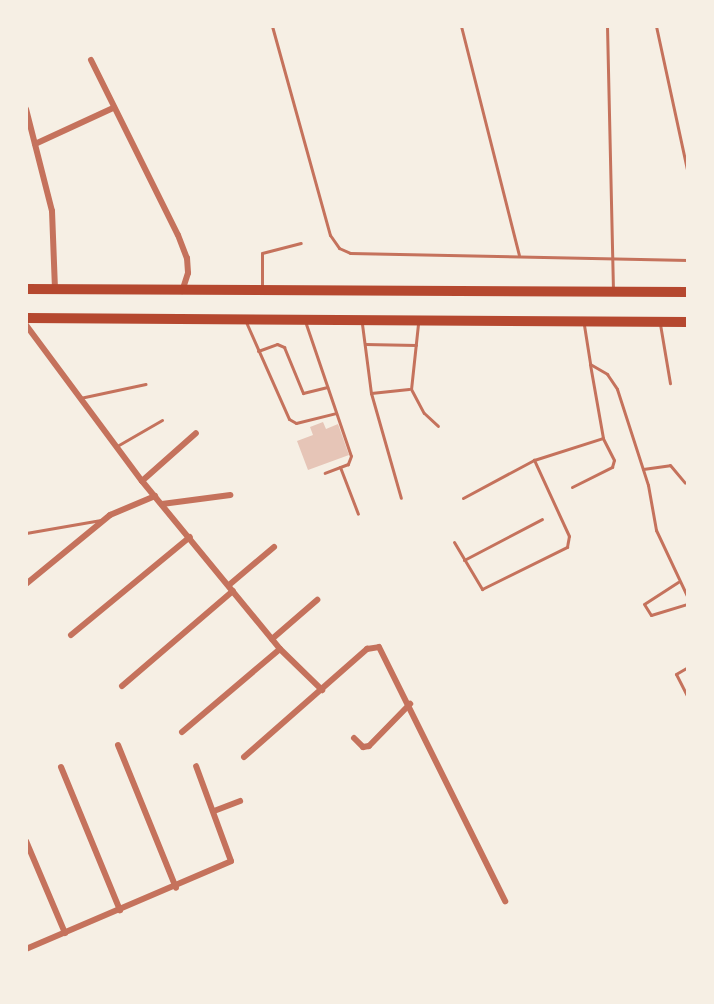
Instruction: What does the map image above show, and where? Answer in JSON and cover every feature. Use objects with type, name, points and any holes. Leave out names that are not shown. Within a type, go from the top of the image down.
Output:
[{"type":"main road","points":[[26,289],[613,289],[688,292]]},
{"type":"main road","points":[[26,318],[688,322]]},
{"type":"street","points":[[91,60],[187,258],[188,273],[182,291]]},
{"type":"street","points":[[35,144],[113,108]]},
{"type":"street","points":[[26,109],[52,211],[55,289]]},
{"type":"street","points":[[26,325],[142,481],[280,649],[322,690]]},
{"type":"street","points":[[142,481],[196,433]]},
{"type":"street","points":[[162,504],[230,495]]},
{"type":"street","points":[[27,582],[103,520],[155,496]]},
{"type":"street","points":[[71,635],[190,537]]},
{"type":"street","points":[[122,686],[274,547]]},
{"type":"street","points":[[272,639],[317,600]]},
{"type":"street","points":[[244,757],[373,645],[384,651],[505,901]]},
{"type":"street","points":[[182,732],[280,649]]},
{"type":"street","points":[[354,738],[363,747],[369,746],[410,704]]},
{"type":"street","points":[[118,745],[176,888]]},
{"type":"street","points":[[26,949],[176,888],[231,861],[196,766]]},
{"type":"street","points":[[61,767],[120,910]]},
{"type":"street","points":[[214,811],[240,801]]},
{"type":"street","points":[[26,841],[65,933]]},
{"type":"lane","points":[[272,26],[330,235],[339,248],[350,253],[688,260]]},
{"type":"lane","points":[[461,26],[520,256]]},
{"type":"lane","points":[[607,26],[613,289]]},
{"type":"lane","points":[[656,26],[688,174]]},
{"type":"lane","points":[[688,46],[688,57]]},
{"type":"lane","points":[[262,291],[262,253],[301,243]]},
{"type":"lane","points":[[245,320],[289,419],[296,423],[336,413]]},
{"type":"lane","points":[[305,320],[351,460],[325,473]]},
{"type":"lane","points":[[362,320],[371,393],[401,498]]},
{"type":"lane","points":[[418,320],[411,389],[424,413],[438,426]]},
{"type":"lane","points":[[572,487],[612,467],[614,460],[603,438],[584,321]]},
{"type":"lane","points":[[660,322],[670,383]]},
{"type":"lane","points":[[257,351],[277,344],[284,347],[303,393],[327,387]]},
{"type":"lane","points":[[365,344],[416,345]]},
{"type":"lane","points":[[590,364],[607,374],[617,389],[643,469],[656,530],[688,601],[651,615],[644,604],[678,582]]},
{"type":"lane","points":[[80,398],[146,384]]},
{"type":"lane","points":[[371,393],[411,389]]},
{"type":"lane","points":[[117,446],[162,420]]},
{"type":"lane","points":[[463,498],[534,460],[603,438]]},
{"type":"lane","points":[[454,542],[482,589],[567,547],[569,536],[534,460]]},
{"type":"lane","points":[[643,469],[670,465],[685,483]]},
{"type":"lane","points":[[340,467],[358,514]]},
{"type":"lane","points":[[463,560],[542,519]]},
{"type":"lane","points":[[26,533],[103,520]]},
{"type":"lane","points":[[688,667],[676,674],[688,698]]},
{"type":"building","points":[[323,422],[326,429],[338,424],[349,455],[308,470],[297,441],[313,435],[310,427]]}]
